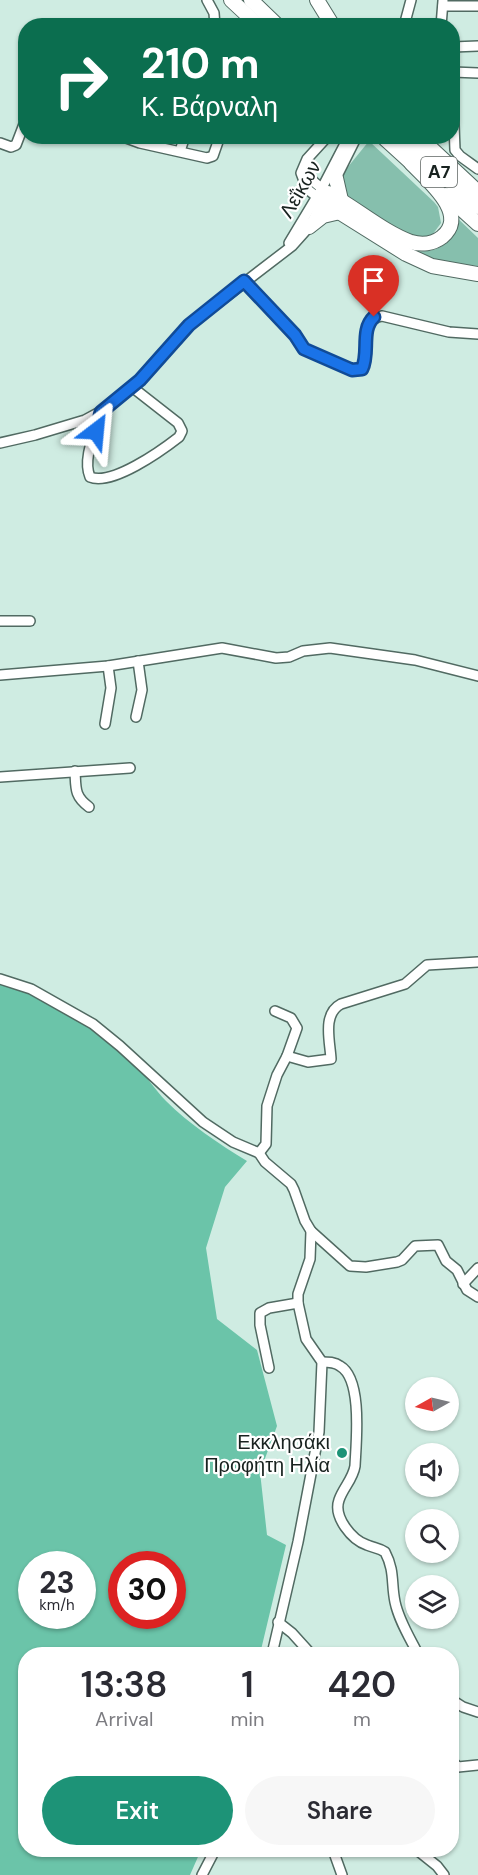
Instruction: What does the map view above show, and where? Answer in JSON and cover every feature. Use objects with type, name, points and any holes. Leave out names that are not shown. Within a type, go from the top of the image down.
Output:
[{"type":"highway","points":[[231,0],[250,18]]},
{"type":"highway","points":[[250,0],[270,18]]},
{"type":"highway","points":[[317,0],[328,18]]},
{"type":"highway","name":"Α7","points":[[391,144],[478,224]]},
{"type":"highway","name":"Α7","points":[[409,144],[478,207]]},
{"type":"highway","points":[[427,144],[478,192]]},
{"type":"highway","points":[[322,195],[408,241],[424,244],[437,240],[447,231],[452,221],[450,210],[411,162]]},
{"type":"highway","points":[[336,178],[340,206],[394,248],[432,266],[478,274]]},
{"type":"highway","points":[[309,227],[340,206]]},
{"type":"street","points":[[207,0],[214,18]]},
{"type":"street","points":[[406,18],[411,0]]},
{"type":"street","points":[[442,18],[443,3],[478,6]]},
{"type":"street","points":[[460,47],[478,46]]},
{"type":"street","points":[[460,72],[478,73]]},
{"type":"street","points":[[0,142],[10,147],[16,145],[18,140]]},
{"type":"street","points":[[145,144],[211,158],[218,144]]},
{"type":"street","points":[[180,151],[182,144]]},
{"type":"street","points":[[321,144],[302,167],[302,179],[307,189],[322,195]]},
{"type":"street","name":"Λεΐκων","points":[[0,443],[85,420],[101,412],[132,387],[184,330],[244,281],[292,246],[309,227],[345,144]]},
{"type":"street","name":"Λεΐκων","points":[[277,256],[336,178],[353,144]]},
{"type":"street","points":[[455,144],[455,150],[460,156],[478,169]]},
{"type":"street","points":[[244,281],[295,335],[304,349],[352,370],[362,369],[365,363],[369,322],[374,317],[382,316],[449,332],[478,334]]},
{"type":"street","points":[[101,412],[87,468],[90,477],[95,479],[113,477],[125,472],[179,437],[182,432],[178,423],[132,387]]},
{"type":"street","points":[[0,621],[30,621]]},
{"type":"street","points":[[0,675],[108,666],[216,648],[234,649],[276,658],[289,657],[303,651],[330,648],[415,660],[478,676]]},
{"type":"street","points":[[136,717],[142,690],[138,661]]},
{"type":"street","points":[[105,724],[111,688],[108,666]]},
{"type":"street","points":[[0,777],[130,768]]},
{"type":"street","points":[[75,771],[76,791],[81,801],[89,807]]},
{"type":"street","points":[[332,1070],[329,1026],[333,1008],[405,984],[427,965],[478,962]]},
{"type":"street","points":[[0,980],[31,989],[86,1020],[114,1041],[203,1122],[233,1142],[260,1153],[265,1162],[291,1184],[311,1231],[345,1264],[356,1267],[397,1262],[402,1260],[415,1246],[438,1245],[446,1261],[457,1270],[463,1284],[470,1293],[478,1297]]},
{"type":"street","points":[[260,1153],[266,1144],[267,1106],[297,1028],[291,1018],[275,1011]]},
{"type":"street","points":[[287,1056],[308,1062],[331,1059]]},
{"type":"street","points":[[273,1647],[298,1542],[319,1432],[322,1362],[306,1339],[298,1303],[298,1294],[310,1259],[311,1231]]},
{"type":"street","points":[[463,1284],[478,1268]]},
{"type":"street","points":[[269,1368],[260,1325],[260,1313],[269,1308],[298,1303]]},
{"type":"street","points":[[322,1362],[342,1366],[349,1375],[357,1407],[354,1474],[339,1500],[338,1514],[344,1525],[360,1541],[385,1552],[393,1573],[398,1614],[414,1647]]},
{"type":"street","points":[[278,1622],[305,1647]]},
{"type":"street","points":[[459,1704],[478,1712]]},
{"type":"street","points":[[459,1767],[478,1765]]},
{"type":"street","points":[[202,1875],[211,1857]]},
{"type":"street","points":[[336,1857],[342,1875]]},
{"type":"street","points":[[426,1857],[444,1875]]},
{"type":"green space","points":[[367,144],[372,144],[434,202],[438,207],[441,223],[430,238],[408,237],[344,196],[340,183],[343,173]]},
{"type":"green space","points":[[451,212],[478,238],[478,266],[444,262],[411,251],[431,251],[447,243],[455,232]]},
{"type":"green space","points":[[0,983],[19,988],[56,1005],[90,1027],[136,1066],[162,1097],[184,1118],[247,1161],[225,1187],[206,1248],[217,1319],[257,1350],[277,1426],[260,1472],[267,1535],[286,1545],[262,1647],[18,1647],[18,1857],[198,1857],[190,1875],[0,1875]]},
{"type":"place","name":"Εκκλησάκι Προφήτη Ηλία","points":[[342,1453]]},
{"type":"route","points":[[96,431],[101,412],[140,380],[189,325],[244,281],[295,335],[304,349],[352,370],[362,369],[365,363],[369,322],[374,317]]}]
